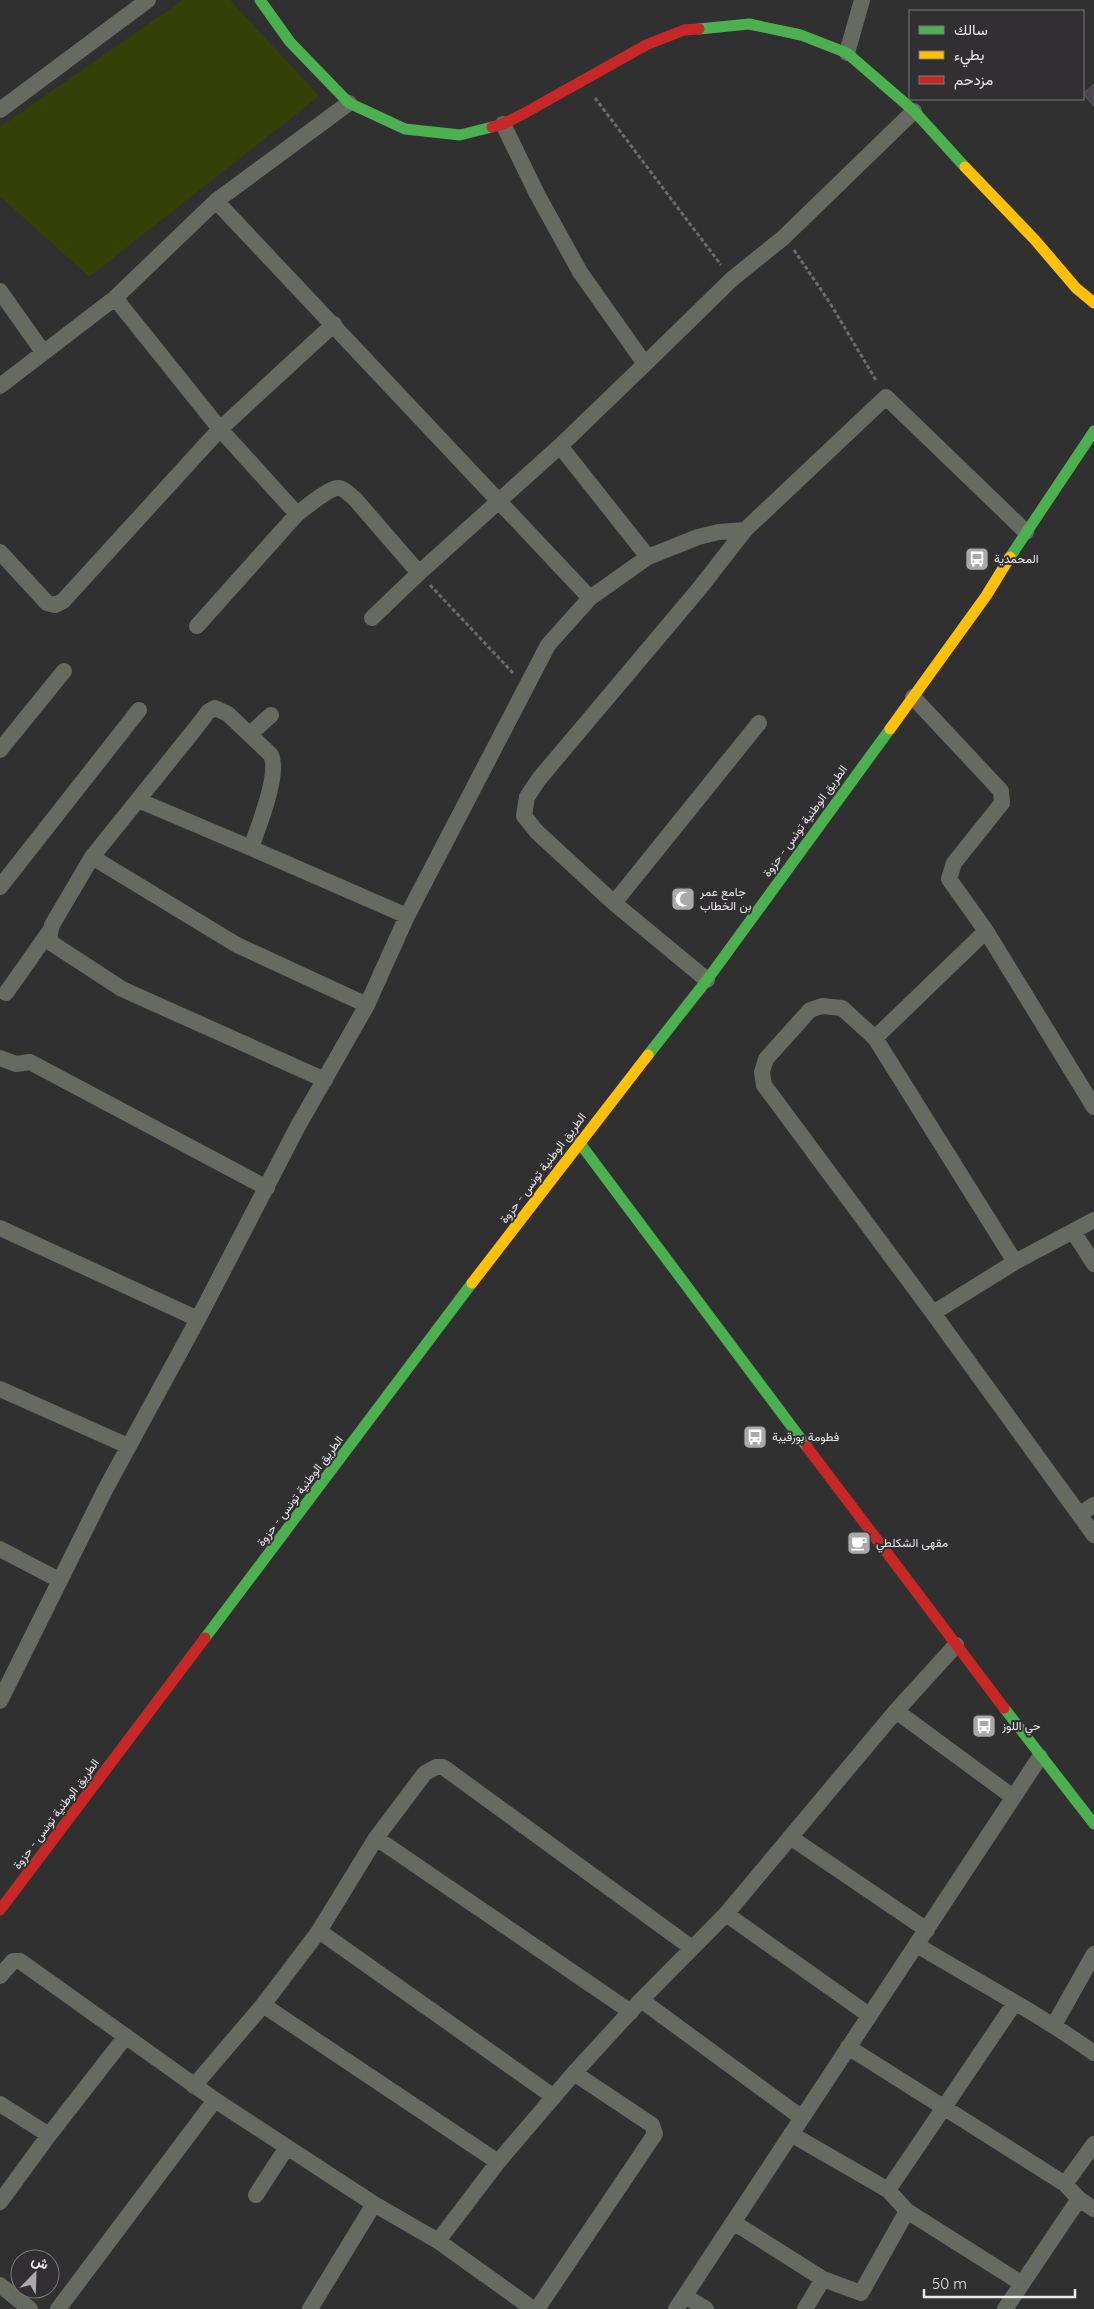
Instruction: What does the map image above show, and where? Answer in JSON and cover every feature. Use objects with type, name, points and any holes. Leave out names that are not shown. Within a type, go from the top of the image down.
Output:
[{"type":"street","points":[[0,110],[148,0]]},
{"type":"street","points":[[260,0],[290,42],[349,103],[406,129],[460,134],[503,124],[646,45],[684,30],[748,24],[802,35],[847,53],[914,111],[941,142],[1035,240],[1076,288],[1094,303]]},
{"type":"street","points":[[847,53],[862,0]]},
{"type":"street","points":[[0,386],[114,298],[216,200],[349,103]]},
{"type":"street","points":[[372,618],[560,446],[732,279],[783,238],[914,111]]},
{"type":"street","points":[[503,124],[537,194],[580,272],[645,364]]},
{"type":"street","points":[[216,200],[590,598]]},
{"type":"street","points":[[0,291],[43,352]]},
{"type":"street","points":[[114,298],[220,429],[297,514]]},
{"type":"street","points":[[2,560],[47,603],[55,605],[63,601],[220,429],[334,324]]},
{"type":"street","points":[[707,980],[614,903],[537,832],[524,816],[527,796],[745,530],[886,397],[1026,532]]},
{"type":"street","name":"الطريق الوطنية تونس - حزوة","points":[[0,1910],[579,1142],[707,980],[883,735],[913,698],[986,596],[1026,532],[1094,431]]},
{"type":"street","points":[[560,446],[648,557]]},
{"type":"street","points":[[197,626],[297,514],[331,490],[338,488],[345,490],[355,499],[419,573]]},
{"type":"street","points":[[0,1701],[128,1446],[198,1319],[298,1126],[367,1005],[406,916],[466,805],[525,686],[548,645],[590,598],[648,557],[698,537],[720,532],[745,530]]},
{"type":"street","points":[[0,750],[64,671]]},
{"type":"street","points":[[913,698],[1001,791],[1003,796],[1002,803],[954,863],[949,879],[986,931],[1094,1108]]},
{"type":"street","points":[[2,996],[49,932],[92,857],[194,728],[208,712],[215,708],[228,714],[271,755],[274,768],[251,848]]},
{"type":"street","points":[[0,888],[139,710]]},
{"type":"street","points":[[250,734],[271,715]]},
{"type":"street","points":[[614,903],[759,723]]},
{"type":"street","points":[[138,800],[406,916]]},
{"type":"street","points":[[92,857],[237,945],[367,1005]]},
{"type":"street","points":[[875,1038],[986,931]]},
{"type":"street","points":[[49,932],[52,944],[122,989],[325,1080]]},
{"type":"street","points":[[1015,1262],[875,1038],[842,1008],[822,1006],[810,1010],[766,1059],[762,1072],[764,1085],[1094,1534]]},
{"type":"street","points":[[0,1058],[11,1063],[30,1062],[267,1188]]},
{"type":"street","points":[[579,1142],[1040,1757],[1093,1821]]},
{"type":"street","points":[[933,1313],[1015,1262],[1074,1233],[1094,1220]]},
{"type":"street","points":[[0,1228],[198,1319]]},
{"type":"street","points":[[1074,1233],[1094,1264]]},
{"type":"street","points":[[0,1389],[128,1446]]},
{"type":"street","points":[[1080,1514],[1094,1505]]},
{"type":"street","points":[[0,1549],[60,1580]]},
{"type":"street","points":[[438,2241],[498,2162],[574,2073],[726,1914],[896,1710],[956,1645]]},
{"type":"street","points":[[896,1710],[1013,1797]]},
{"type":"street","points":[[706,2309],[680,2302],[1040,1757]]},
{"type":"street","points":[[194,2086],[263,2004],[319,1931],[376,1838],[424,1773],[436,1767],[443,1767],[692,1948]]},
{"type":"street","points":[[790,1837],[927,1930]]},
{"type":"street","points":[[376,1838],[636,2006],[802,2118]]},
{"type":"street","points":[[726,1914],[869,2015]]},
{"type":"street","points":[[319,1931],[554,2097]]},
{"type":"street","points":[[917,1945],[1014,2004],[1054,2025],[1094,2053]]},
{"type":"street","points":[[1054,2025],[1094,1954]]},
{"type":"street","points":[[0,1976],[13,1961],[20,1961],[214,2100],[374,2204],[438,2241],[515,2304],[535,2309],[655,2134],[655,2129],[652,2125],[574,2073]]},
{"type":"street","points":[[263,2004],[498,2162]]},
{"type":"street","points":[[888,2190],[1014,2004]]},
{"type":"street","points":[[0,2202],[126,2036]]},
{"type":"street","points":[[848,2048],[1066,2184],[1080,2199],[1094,2209]]},
{"type":"street","points":[[58,2309],[214,2100]]},
{"type":"street","points":[[0,2104],[49,2135]]},
{"type":"street","points":[[791,2134],[888,2190],[907,2211],[1021,2283]]},
{"type":"street","points":[[1066,2184],[1094,2144]]},
{"type":"street","points":[[256,2195],[287,2147]]},
{"type":"street","points":[[1004,2309],[1080,2199]]},
{"type":"street","points":[[310,2309],[374,2204]]},
{"type":"street","points":[[733,2222],[823,2279],[861,2293],[907,2211]]},
{"type":"street","points":[[805,2309],[823,2279]]},
{"type":"street","points":[[0,2285],[30,2309]]},
{"type":"path","points":[[583,81],[732,279]]},
{"type":"path","points":[[783,238],[802,260],[830,303],[886,397]]},
{"type":"path","points":[[419,573],[525,686]]},
{"type":"green space","points":[[183,0],[230,0],[319,96],[89,277],[0,196],[0,127]]},
{"type":"building","points":[[1094,84],[1094,106],[1084,95]]},
{"type":"traffic: fast","points":[[260,0],[290,42],[349,103],[405,129],[460,135],[492,127]]},
{"type":"traffic: fast","points":[[699,29],[749,24],[801,35],[847,53],[914,111],[965,167]]},
{"type":"traffic: fast","points":[[1010,557],[1094,431]]},
{"type":"traffic: fast","points":[[648,1055],[707,980],[890,729]]},
{"type":"traffic: fast","points":[[579,1142],[807,1447]]},
{"type":"traffic: fast","points":[[205,1638],[472,1283]]},
{"type":"traffic: fast","points":[[1004,1708],[1094,1824]]},
{"type":"traffic: slow","points":[[965,167],[1035,240],[1076,288],[1094,303]]},
{"type":"traffic: slow","points":[[890,729],[986,596],[1010,557]]},
{"type":"traffic: slow","points":[[472,1283],[648,1055]]},
{"type":"traffic: jam","points":[[492,127],[523,114],[646,45],[684,30],[699,29]]},
{"type":"traffic: jam","points":[[807,1447],[1004,1708]]},
{"type":"traffic: jam","points":[[0,1910],[205,1638]]},
{"type":"place","name":"المحمدية","points":[[977,559]]},
{"type":"place","name":"جامع عمر بن الخطاب","points":[[683,899]]},
{"type":"place","name":"فطومة بورقيبة","points":[[755,1437]]},
{"type":"place","name":"مقهى الشكلطي","points":[[859,1543]]},
{"type":"place","name":"حي اللوز","points":[[984,1726]]}]
